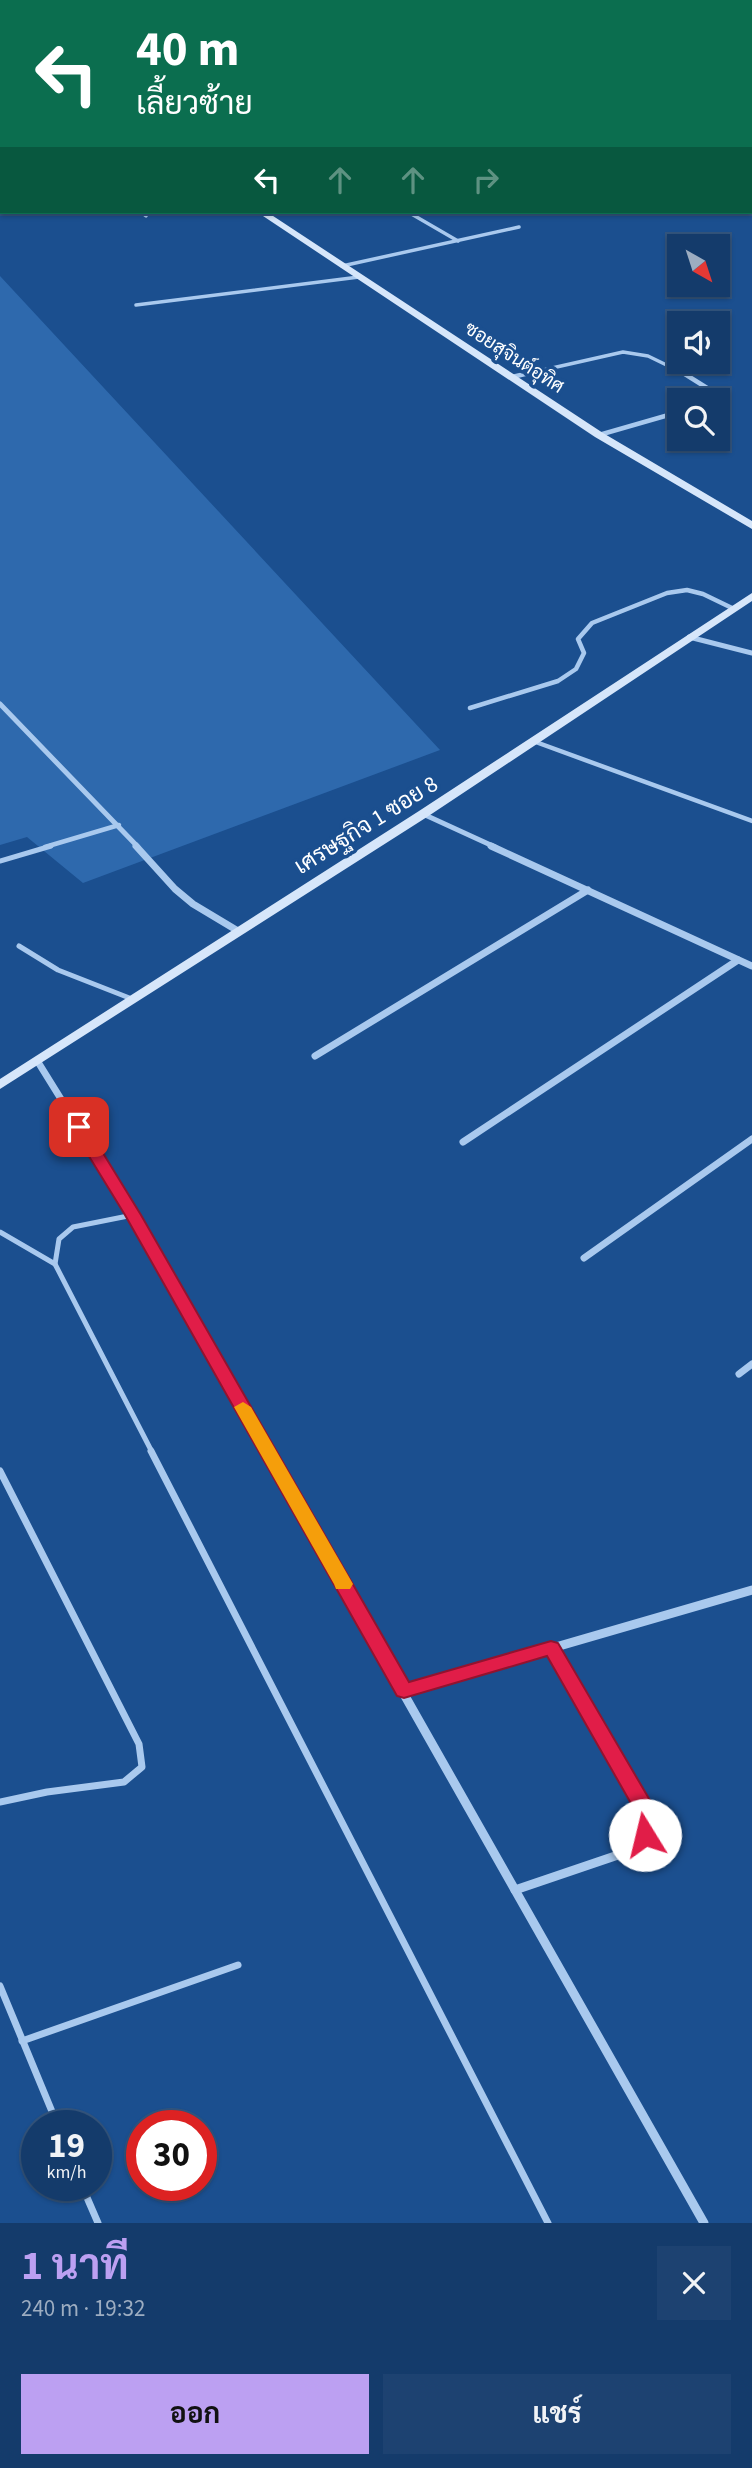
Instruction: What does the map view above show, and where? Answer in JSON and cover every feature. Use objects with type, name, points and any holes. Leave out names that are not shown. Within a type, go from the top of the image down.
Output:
[{"type":"street","name":"ซอยสุจินต์อุทิศ","points":[[264,214],[599,435],[752,526]]},
{"type":"street","name":"เศรษฐกิจ 1 ซอย 8","points":[[0,1085],[423,814],[752,596]]},
{"type":"street","points":[[689,637],[752,653]]},
{"type":"street","points":[[0,704],[119,825],[175,889],[193,904],[238,931]]},
{"type":"street","points":[[423,814],[752,966]]},
{"type":"street","points":[[315,1056],[588,890]]},
{"type":"street","points":[[463,1142],[738,960]]},
{"type":"street","points":[[38,1062],[133,1215],[704,2223]]},
{"type":"street","points":[[584,1258],[752,1139]]},
{"type":"street","points":[[739,1374],[752,1364]]},
{"type":"street","points":[[404,1690],[752,1590]]},
{"type":"street","points":[[515,1890],[621,1854],[645,1835],[647,1814],[551,1648]]},
{"type":"lane","points":[[411,214],[458,241]]},
{"type":"lane","points":[[342,266],[519,227]]},
{"type":"lane","points":[[136,305],[197,294],[319,284],[359,277]]},
{"type":"lane","points":[[512,377],[623,352],[640,352],[656,357],[707,388]]},
{"type":"lane","points":[[599,435],[667,415]]},
{"type":"lane","points":[[470,708],[558,681],[576,669],[584,653],[578,639],[592,623],[667,593],[687,590],[703,594],[732,608]]},
{"type":"lane","points":[[533,741],[752,821]]},
{"type":"lane","points":[[0,861],[119,825]]},
{"type":"lane","points":[[19,946],[28,955],[55,968],[132,999]]},
{"type":"lane","points":[[55,1264],[59,1238],[73,1227],[133,1215]]},
{"type":"lane","points":[[0,1231],[55,1264],[548,2223]]},
{"type":"lane","points":[[0,1471],[139,1744],[142,1768],[124,1782],[47,1792],[0,1802]]},
{"type":"lane","points":[[22,2041],[238,1965]]},
{"type":"lane","points":[[0,1986],[51,2110]]},
{"type":"lane","points":[[88,2201],[98,2223]]},
{"type":"shaded area","points":[[0,276],[440,750],[83,883],[27,837],[0,845]]},
{"type":"slow traffic","points":[[243,1407],[343,1584]]},
{"type":"route","points":[[79,1127],[133,1215],[404,1690],[551,1648],[647,1814],[645,1835]]}]
